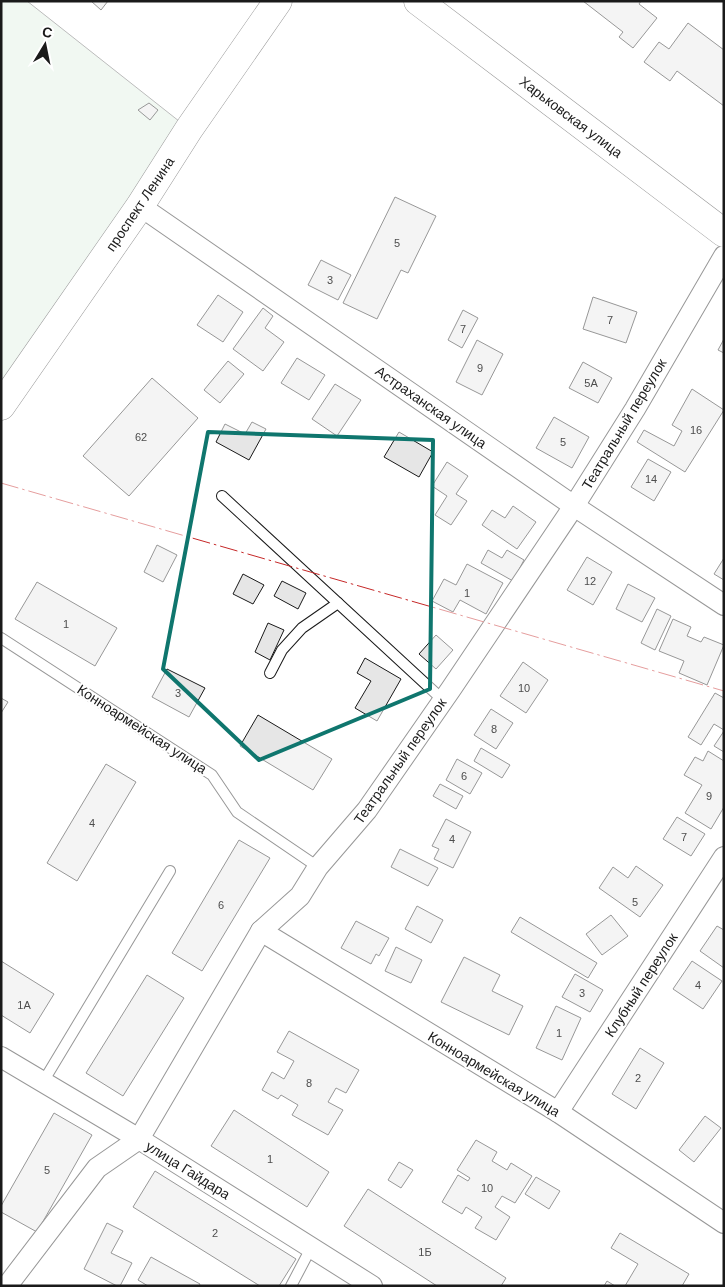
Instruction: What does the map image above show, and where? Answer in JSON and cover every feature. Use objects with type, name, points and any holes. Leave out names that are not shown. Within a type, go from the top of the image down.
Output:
[{"type":"main road","name":"проспект Ленина","points":[[1,406],[140,206],[190,129],[278,1]]},
{"type":"main road","name":"Харьковская улица","points":[[418,1],[724,233]]},
{"type":"street","name":"Астраханская улица","points":[[140,206],[574,506],[724,605]]},
{"type":"street","name":"Театральный переулок","points":[[7,1286],[97,1168],[139,1139],[261,932],[300,896],[318,867],[367,810],[574,506],[635,409],[724,256]]},
{"type":"street","name":"Клубный переулок","points":[[558,1112],[724,857]]},
{"type":"street","name":"Конноармейская улица","points":[[261,932],[558,1112],[724,1223]]},
{"type":"street","name":"улица Гайдара","points":[[1,1057],[139,1139],[372,1286]]},
{"type":"lane","points":[[222,496],[443,700]]},
{"type":"lane","points":[[270,673],[282,650],[302,628],[338,603]]},
{"type":"lane","name":"Конноармейская улица","points":[[1,638],[212,774],[237,812],[318,867]]},
{"type":"lane","points":[[43,1082],[170,871]]},
{"type":"lane","points":[[291,1286],[311,1248]]},
{"type":"highlighted area","points":[[208,432],[433,440],[430,689],[259,760],[163,669]]},
{"type":"green space","points":[[1,1],[27,1],[189,129],[1,406]]},
{"type":"building","points":[[91,1],[108,1],[101,10]]},
{"type":"building","points":[[583,1],[641,1],[639,4],[657,18],[633,48],[619,37],[623,32]]},
{"type":"building","points":[[688,23],[724,50],[724,106],[677,71],[670,81],[644,62],[659,42],[669,49]]},
{"type":"building","points":[[149,103],[158,110],[150,120],[138,110]]},
{"type":"building","points":[[395,197],[436,216],[408,273],[401,270],[377,319],[343,303]]},
{"type":"building","points":[[321,260],[351,275],[338,300],[308,285]]},
{"type":"building","points":[[218,295],[243,312],[223,342],[197,325]]},
{"type":"building","points":[[593,297],[637,312],[626,343],[583,329]]},
{"type":"building","points":[[263,308],[273,316],[265,328],[284,342],[263,371],[233,349]]},
{"type":"building","points":[[463,310],[478,318],[462,348],[448,340]]},
{"type":"building","points":[[724,339],[724,353],[718,350]]},
{"type":"building","points":[[477,340],[503,354],[482,395],[456,382]]},
{"type":"building","points":[[297,358],[325,375],[309,400],[281,383]]},
{"type":"building","points":[[228,361],[244,374],[220,403],[204,390]]},
{"type":"building","points":[[583,362],[612,378],[598,403],[569,388]]},
{"type":"building","points":[[152,378],[198,418],[129,496],[83,456]]},
{"type":"building","points":[[335,384],[361,400],[337,436],[312,419]]},
{"type":"building","points":[[692,389],[724,410],[685,472],[637,442],[644,430],[674,446],[682,431],[672,425]]},
{"type":"building","points":[[554,417],[589,437],[572,468],[536,448]]},
{"type":"building","points":[[252,422],[266,429],[249,460],[216,442],[225,424],[245,434]]},
{"type":"building","points":[[399,432],[433,452],[419,477],[384,457]]},
{"type":"building","points":[[648,459],[671,472],[654,501],[631,487]]},
{"type":"building","points":[[447,462],[468,476],[456,494],[467,501],[451,525],[435,515],[447,496],[432,486]]},
{"type":"building","points":[[513,506],[536,522],[517,549],[482,525],[492,510],[505,518]]},
{"type":"building","points":[[157,545],[177,555],[163,582],[144,572]]},
{"type":"building","points":[[488,550],[502,558],[507,550],[524,560],[513,581],[481,563]]},
{"type":"building","points":[[587,557],[612,572],[593,605],[567,590]]},
{"type":"building","points":[[724,558],[724,580],[714,574]]},
{"type":"building","points":[[467,564],[503,583],[486,614],[460,600],[453,612],[432,601],[444,579],[456,585]]},
{"type":"building","points":[[243,574],[264,585],[253,604],[233,594]]},
{"type":"building","points":[[282,581],[306,593],[298,609],[274,596]]},
{"type":"building","points":[[37,582],[117,628],[95,666],[15,619]]},
{"type":"building","points":[[628,584],[655,598],[642,622],[616,609]]},
{"type":"building","points":[[657,609],[671,616],[655,650],[641,643]]},
{"type":"building","points":[[673,619],[691,627],[687,636],[701,642],[704,637],[724,645],[707,685],[679,673],[684,661],[659,651]]},
{"type":"building","points":[[268,623],[284,630],[270,660],[255,652]]},
{"type":"building","points":[[436,635],[453,650],[436,669],[419,654]]},
{"type":"building","points":[[365,658],[401,679],[377,721],[355,708],[371,681],[357,673]]},
{"type":"building","points":[[523,662],[548,680],[526,713],[500,696]]},
{"type":"building","points":[[167,669],[205,688],[189,717],[152,697]]},
{"type":"building","points":[[715,693],[724,698],[724,730],[714,724],[701,745],[688,737]]},
{"type":"building","points":[[1,698],[8,702],[1,713]]},
{"type":"building","points":[[491,709],[513,723],[496,749],[474,735]]},
{"type":"building","points":[[258,715],[332,759],[313,790],[240,746]]},
{"type":"building","points":[[724,731],[724,752],[714,746]]},
{"type":"building","points":[[481,748],[510,765],[502,778],[474,761]]},
{"type":"building","points":[[708,751],[724,761],[724,807],[711,829],[685,813],[702,785],[684,775],[695,757],[703,761]]},
{"type":"building","points":[[457,759],[482,773],[470,794],[446,780]]},
{"type":"building","points":[[106,764],[136,782],[77,881],[47,863]]},
{"type":"building","points":[[440,784],[463,796],[456,809],[433,796]]},
{"type":"building","points":[[677,817],[705,834],[691,856],[663,839]]},
{"type":"building","points":[[446,819],[471,832],[453,868],[434,859],[439,849],[432,846]]},
{"type":"building","points":[[239,840],[270,858],[202,971],[172,953]]},
{"type":"building","points":[[400,849],[438,868],[428,886],[391,867]]},
{"type":"building","points":[[636,866],[663,885],[640,917],[599,888],[613,867],[628,878]]},
{"type":"building","points":[[417,906],[443,920],[431,943],[405,929]]},
{"type":"building","points":[[611,915],[628,936],[602,955],[586,934]]},
{"type":"building","points":[[520,917],[597,963],[588,978],[511,932]]},
{"type":"building","points":[[356,921],[389,938],[379,956],[376,954],[371,964],[341,948]]},
{"type":"building","points":[[717,926],[724,930],[724,968],[700,951]]},
{"type":"building","points":[[396,947],[422,960],[411,983],[385,971]]},
{"type":"building","points":[[464,957],[500,975],[492,991],[523,1006],[509,1035],[441,1002]]},
{"type":"building","points":[[1,961],[54,994],[30,1033],[1,1015]]},
{"type":"building","points":[[692,961],[722,981],[703,1009],[673,989]]},
{"type":"building","points":[[575,974],[603,990],[590,1012],[562,997]]},
{"type":"building","points":[[147,975],[184,998],[123,1096],[86,1073]]},
{"type":"building","points":[[556,1006],[581,1018],[562,1060],[536,1048]]},
{"type":"building","points":[[289,1031],[359,1070],[346,1093],[336,1088],[328,1102],[343,1110],[328,1135],[292,1115],[298,1105],[281,1095],[278,1099],[262,1090],[272,1072],[284,1079],[294,1061],[277,1052]]},
{"type":"building","points":[[640,1048],[664,1063],[636,1109],[612,1094]]},
{"type":"building","points":[[234,1110],[329,1172],[307,1207],[211,1146]]},
{"type":"building","points":[[54,1113],[92,1135],[37,1232],[1,1212],[1,1206]]},
{"type":"building","points":[[705,1116],[721,1128],[694,1162],[679,1150]]},
{"type":"building","points":[[476,1140],[497,1152],[492,1161],[507,1170],[511,1163],[532,1176],[515,1203],[502,1196],[495,1207],[510,1217],[496,1240],[475,1228],[482,1217],[466,1207],[462,1214],[442,1202],[458,1175],[468,1181],[470,1178],[457,1170]]},
{"type":"building","points":[[399,1162],[413,1170],[401,1188],[388,1180]]},
{"type":"building","points":[[155,1171],[296,1259],[279,1286],[260,1286],[133,1207]]},
{"type":"building","points":[[536,1177],[560,1191],[549,1209],[525,1194]]},
{"type":"building","points":[[368,1189],[506,1278],[501,1286],[437,1286],[344,1226]]},
{"type":"building","points":[[107,1223],[123,1231],[111,1253],[132,1263],[120,1286],[84,1269]]},
{"type":"building","points":[[620,1233],[689,1274],[682,1286],[625,1286],[638,1264],[611,1248]]},
{"type":"building","points":[[151,1257],[200,1284],[199,1286],[148,1286],[138,1280]]},
{"type":"building","points":[[607,1281],[615,1286],[604,1286]]},
{"type":"power","points":[[1,483],[724,691]]}]
